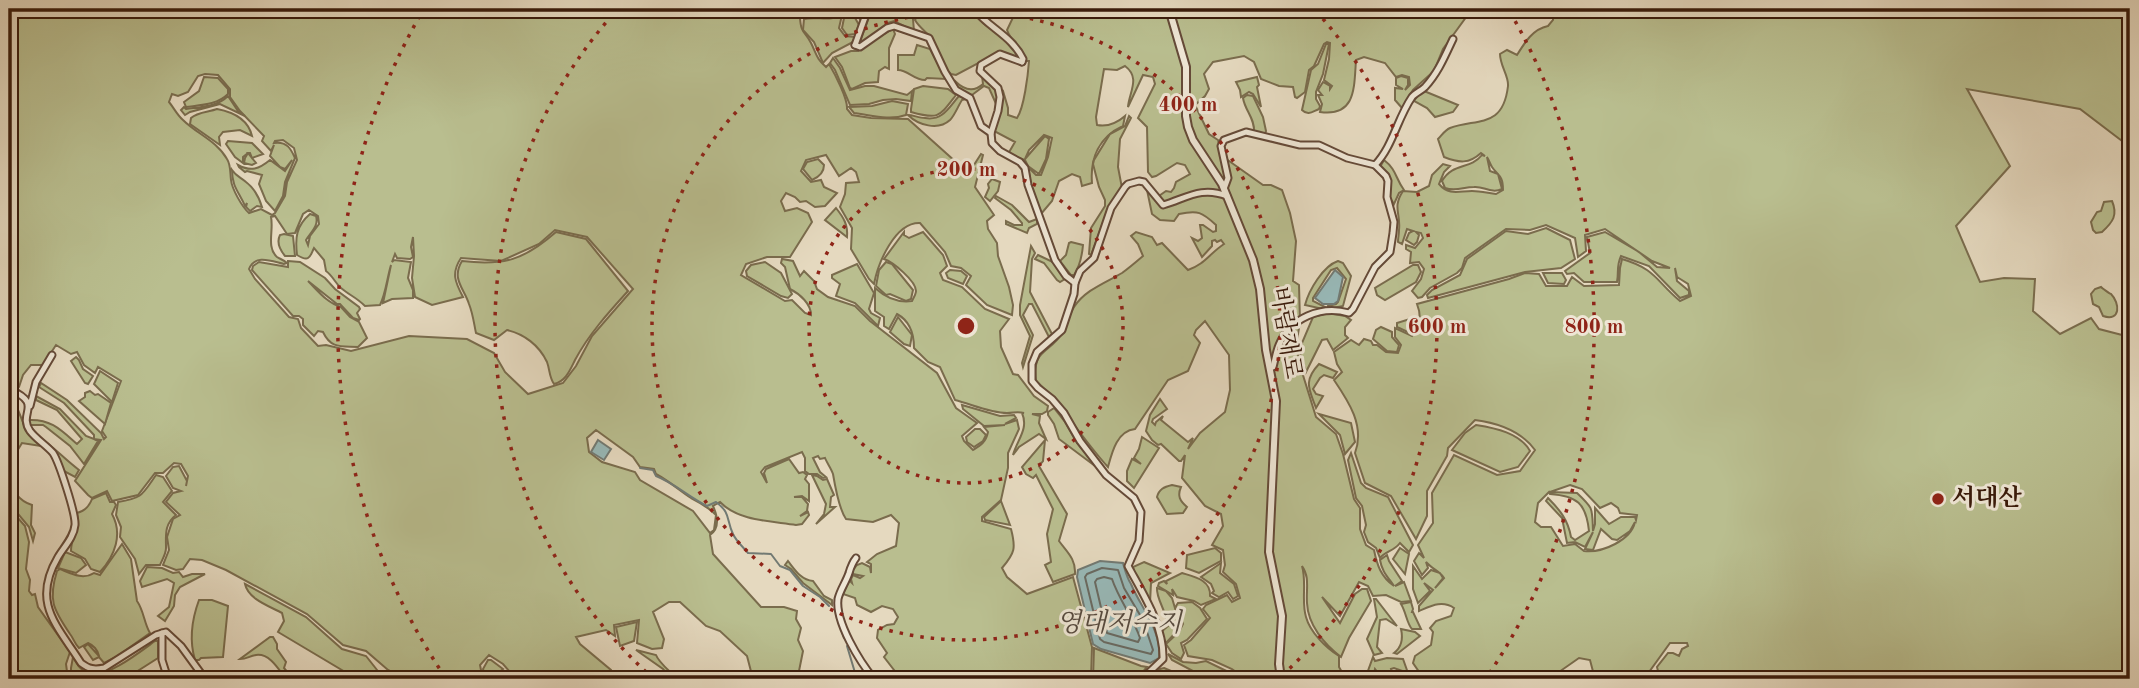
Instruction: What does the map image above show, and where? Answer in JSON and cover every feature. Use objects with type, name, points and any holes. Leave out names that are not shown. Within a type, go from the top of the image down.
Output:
[{"type":"street","points":[[868,9],[855,45],[860,47],[894,26],[929,38],[956,90],[971,100],[981,126],[991,133]]},
{"type":"street","points":[[974,9],[984,21],[1003,33],[1019,50],[1023,59],[1018,62],[1000,54],[981,65],[980,71],[998,88],[1000,97],[991,133],[992,143],[1025,168],[1028,185],[1055,260],[1066,276],[1075,283]]},
{"type":"street","name":"바람재로","points":[[1169,9],[1186,67],[1188,127],[1225,192],[1253,260],[1260,289],[1261,317],[1276,401],[1269,552],[1282,616],[1279,664],[1281,679]]},
{"type":"street","points":[[1375,166],[1389,146],[1413,95],[1424,87],[1437,71],[1453,39]]},
{"type":"street","points":[[1142,679],[1163,659],[1164,649],[1153,613],[1128,566],[1139,541],[1141,512],[1134,498],[1107,475],[1080,441],[1064,413],[1032,381],[1032,364],[1037,352],[1062,330],[1080,271],[1094,258],[1111,208],[1128,184],[1144,182],[1163,205],[1181,197],[1209,191],[1225,192],[1228,178],[1222,146],[1227,139],[1246,132],[1300,145],[1319,145],[1347,159],[1375,166],[1388,181],[1387,197],[1394,222],[1390,252],[1375,267],[1353,309],[1349,313],[1329,311],[1301,318],[1282,339],[1273,367],[1270,368]]},
{"type":"street","points":[[52,355],[36,382],[26,419],[29,430],[53,454],[71,498],[75,520],[72,536],[50,572],[46,584],[45,597],[50,617],[87,668],[95,670],[117,661],[162,633],[170,635],[181,646],[205,679]]},
{"type":"street","points":[[9,389],[27,400],[30,408]]},
{"type":"street","points":[[856,558],[838,598],[837,607],[857,655],[874,679]]},
{"type":"street","points":[[162,633],[162,660],[168,679]]},
{"type":"green space","points":[[9,9],[865,9],[860,19],[845,13],[811,13],[800,18],[801,27],[820,61],[826,67],[829,64],[832,68],[847,109],[852,115],[908,119],[966,171],[983,155],[975,187],[994,215],[987,221],[988,229],[997,243],[998,256],[1013,305],[1012,315],[987,305],[966,285],[971,276],[961,268],[951,266],[945,252],[920,223],[903,229],[889,245],[879,265],[874,284],[851,249],[852,228],[840,207],[846,183],[859,182],[856,172],[851,168],[839,176],[826,155],[806,160],[801,171],[811,182],[821,180],[824,187],[837,193],[825,206],[815,207],[786,193],[781,201],[785,211],[797,208],[808,213],[812,222],[790,257],[767,257],[746,264],[741,275],[785,301],[792,300],[805,313],[811,315],[804,300],[790,289],[785,267],[781,263],[782,259],[793,261],[800,276],[804,271],[814,281],[817,289],[828,297],[855,306],[870,321],[937,373],[956,408],[977,423],[962,436],[973,450],[986,438],[988,432],[984,427],[1005,425],[984,426],[963,409],[962,405],[1000,416],[1014,415],[1016,418],[1005,424],[1017,420],[1019,429],[1008,453],[1008,468],[1001,500],[982,517],[982,521],[1011,529],[1013,550],[1002,568],[1007,577],[1027,594],[1073,577],[1092,647],[1091,679],[901,679],[884,657],[887,653],[877,638],[878,630],[894,624],[898,617],[893,609],[882,606],[871,612],[857,605],[855,598],[843,594],[849,580],[852,583],[853,575],[860,578],[863,576],[853,574],[857,565],[862,563],[870,567],[871,573],[871,564],[867,562],[877,554],[896,546],[899,523],[891,515],[873,522],[846,519],[839,504],[833,474],[825,458],[813,458],[820,472],[826,477],[823,478],[805,471],[802,452],[765,467],[761,472],[767,483],[764,473],[766,469],[789,459],[799,473],[807,475],[805,479],[809,484],[809,501],[802,496],[794,497],[802,497],[808,504],[807,511],[800,516],[808,512],[809,515],[802,524],[745,517],[720,502],[713,506],[716,514],[717,522],[715,529],[710,535],[713,554],[761,607],[784,607],[797,611],[796,619],[801,628],[798,640],[803,651],[798,676],[794,679],[753,679],[747,656],[720,631],[706,626],[680,602],[669,602],[653,612],[664,639],[662,648],[652,649],[637,643],[639,620],[614,625],[615,636],[606,630],[576,637],[580,644],[611,670],[610,679],[516,679],[503,664],[489,655],[480,665],[485,679],[405,679],[388,670],[366,651],[343,645],[307,614],[226,570],[202,560],[190,559],[183,569],[176,570],[163,565],[169,550],[167,537],[173,519],[180,515],[166,502],[173,493],[181,491],[173,488],[166,476],[173,467],[179,466],[187,481],[188,476],[181,464],[174,463],[163,473],[155,473],[138,495],[112,501],[107,491],[92,498],[88,495],[75,481],[101,440],[94,439],[94,435],[64,403],[39,387],[41,383],[67,400],[104,439],[106,437],[102,431],[121,381],[98,367],[95,373],[84,365],[77,352],[71,354],[56,345],[43,365],[31,365],[23,375],[19,387],[14,388],[9,385]],"holes":[[[218,75],[230,89],[230,97],[240,111],[264,136],[262,141],[271,151],[274,145],[270,156],[285,169],[292,160],[285,171],[270,160],[255,168],[238,165],[245,172],[262,175],[259,184],[266,201],[275,211],[283,196],[285,182],[295,158],[285,144],[274,143],[283,140],[294,148],[297,160],[287,182],[285,196],[275,213],[272,215],[261,209],[249,213],[246,210],[233,188],[229,164],[223,153],[188,125],[169,102],[172,94],[178,96],[188,92],[198,76]],[[309,210],[318,216],[319,224],[310,236],[308,245],[306,240],[315,226],[316,216],[310,214],[302,223],[297,238],[297,255],[307,258],[314,248],[324,260],[326,271],[339,286],[365,306],[380,305],[391,265],[383,303],[392,299],[413,298],[408,278],[411,262],[392,262],[395,254],[397,258],[413,257],[413,237],[414,256],[412,278],[415,297],[432,305],[463,297],[455,278],[461,258],[501,261],[539,244],[555,230],[587,237],[633,289],[592,336],[576,366],[563,383],[528,394],[505,372],[494,353],[467,339],[409,336],[351,351],[326,345],[318,346],[301,328],[298,319],[289,317],[249,269],[259,260],[287,263],[277,257],[272,248],[271,217],[275,216],[287,234],[295,233],[303,214]],[[596,430],[633,457],[640,467],[654,469],[656,474],[707,507],[716,515],[714,530],[710,533],[693,511],[640,480],[635,472],[602,462],[589,452],[587,438]]]},
{"type":"green space","points":[[872,9],[918,9],[913,19],[914,31],[894,21],[862,43]]},
{"type":"green space","points":[[920,9],[971,9],[983,23],[1010,43],[1020,60],[999,52],[956,75],[951,74],[932,39],[915,20]]},
{"type":"green space","points":[[1017,9],[1472,9],[1443,49],[1434,71],[1413,90],[1402,108],[1395,100],[1395,88],[1403,89],[1396,85],[1396,78],[1408,78],[1405,90],[1410,85],[1409,77],[1402,75],[1396,77],[1385,63],[1364,57],[1356,60],[1353,90],[1347,105],[1341,110],[1320,112],[1322,104],[1318,95],[1322,95],[1318,90],[1323,82],[1330,86],[1330,89],[1332,86],[1324,80],[1329,59],[1330,43],[1327,42],[1309,70],[1305,92],[1297,98],[1293,87],[1279,86],[1261,79],[1254,62],[1244,56],[1213,62],[1204,74],[1209,89],[1195,105],[1209,134],[1218,140],[1222,156],[1263,185],[1282,190],[1296,241],[1293,281],[1299,285],[1300,322],[1296,346],[1316,417],[1336,434],[1354,499],[1360,508],[1360,529],[1366,545],[1374,550],[1380,570],[1394,586],[1380,560],[1387,555],[1402,581],[1395,586],[1404,582],[1411,601],[1401,602],[1386,595],[1373,596],[1368,586],[1359,582],[1340,616],[1322,597],[1340,623],[1355,594],[1362,589],[1367,589],[1371,601],[1341,657],[1323,640],[1310,619],[1307,579],[1302,566],[1308,623],[1319,639],[1339,656],[1339,667],[1346,679],[1246,679],[1212,660],[1188,656],[1184,645],[1210,618],[1203,609],[1206,605],[1227,595],[1232,602],[1240,598],[1236,584],[1223,572],[1223,550],[1212,545],[1223,526],[1221,514],[1205,506],[1182,478],[1185,455],[1179,461],[1161,444],[1158,445],[1152,440],[1146,431],[1150,415],[1160,399],[1167,409],[1152,422],[1155,425],[1163,416],[1161,420],[1188,442],[1193,438],[1188,449],[1200,433],[1225,412],[1230,390],[1229,355],[1205,321],[1194,335],[1200,343],[1188,371],[1168,380],[1135,429],[1120,438],[1108,467],[1036,381],[1035,370],[1039,357],[1063,332],[1079,301],[1143,256],[1131,236],[1136,232],[1152,237],[1157,245],[1162,243],[1188,270],[1203,262],[1224,244],[1221,240],[1212,241],[1212,246],[1202,257],[1192,238],[1198,241],[1202,238],[1200,225],[1213,232],[1216,231],[1216,225],[1195,212],[1179,214],[1174,221],[1160,220],[1152,214],[1147,190],[1156,198],[1166,191],[1171,192],[1176,182],[1190,174],[1185,165],[1177,163],[1156,176],[1152,177],[1148,172],[1147,127],[1138,118],[1155,84],[1153,77],[1143,75],[1128,107],[1133,80],[1125,66],[1117,70],[1104,69],[1097,125],[1112,124],[1125,116],[1123,126],[1108,136],[1098,149],[1093,165],[1092,183],[1082,186],[1080,177],[1072,174],[1059,181],[1052,201],[1041,214],[1028,167],[1036,175],[1041,175],[1048,157],[1052,138],[1044,135],[1029,150],[1025,159],[1045,136],[1049,139],[1046,159],[1039,174],[1028,166],[1025,160],[1008,154],[1015,142],[994,131],[1001,92],[1003,91],[1008,115],[1017,118],[1022,107],[1029,61],[1026,61],[1007,30]]},
{"type":"green space","points":[[1553,9],[2130,9],[2130,147],[2080,109],[1967,89],[2010,166],[1956,226],[1980,282],[2004,278],[2035,279],[2033,311],[2060,334],[2091,318],[2099,329],[2130,337],[2130,679],[1660,679],[1657,667],[1668,653],[1679,656],[1682,649],[1688,646],[1687,643],[1670,643],[1644,679],[1595,679],[1590,660],[1579,658],[1544,679],[1424,679],[1413,663],[1415,656],[1431,645],[1433,632],[1430,628],[1436,621],[1451,616],[1454,608],[1441,604],[1419,611],[1419,606],[1433,590],[1424,583],[1430,591],[1418,603],[1413,589],[1413,566],[1422,579],[1431,570],[1439,573],[1426,562],[1428,568],[1422,575],[1414,561],[1419,553],[1424,558],[1418,545],[1433,523],[1432,493],[1454,455],[1497,475],[1520,471],[1535,450],[1523,438],[1508,429],[1475,420],[1448,448],[1447,456],[1427,491],[1427,516],[1416,539],[1391,496],[1365,483],[1355,453],[1358,443],[1357,424],[1350,406],[1334,380],[1342,372],[1334,352],[1351,340],[1359,345],[1364,339],[1386,352],[1398,353],[1401,345],[1395,337],[1395,328],[1412,336],[1419,320],[1417,304],[1525,273],[1539,274],[1546,286],[1567,286],[1572,277],[1584,286],[1619,285],[1622,259],[1649,271],[1680,301],[1691,296],[1688,284],[1677,277],[1675,268],[1677,281],[1689,291],[1689,295],[1680,298],[1649,266],[1621,256],[1617,282],[1584,282],[1574,273],[1567,274],[1565,271],[1590,253],[1587,237],[1605,232],[1637,251],[1605,229],[1585,235],[1586,251],[1578,257],[1575,238],[1546,225],[1530,230],[1506,229],[1465,258],[1457,273],[1430,288],[1422,297],[1418,298],[1412,291],[1421,279],[1424,269],[1419,262],[1410,263],[1411,252],[1406,249],[1406,245],[1415,248],[1423,238],[1421,233],[1416,232],[1419,235],[1414,245],[1406,240],[1413,231],[1407,229],[1402,244],[1398,242],[1397,206],[1403,191],[1417,192],[1429,186],[1432,175],[1443,164],[1450,166],[1439,184],[1447,190],[1496,194],[1503,190],[1498,174],[1502,189],[1445,188],[1442,181],[1451,171],[1472,163],[1482,155],[1485,156],[1481,153],[1464,161],[1449,159],[1444,157],[1438,139],[1450,128],[1495,116],[1505,100],[1508,86],[1500,54],[1507,50],[1517,55],[1530,37],[1553,20]],"holes":[[[1487,157],[1498,174],[1490,171]],[[1640,253],[1652,261],[1670,268],[1657,267]],[[1570,485],[1582,489],[1600,508],[1611,503],[1620,513],[1637,515],[1636,520],[1635,517],[1621,517],[1609,524],[1595,508],[1593,531],[1591,509],[1587,502],[1577,493],[1550,492]],[[1549,492],[1573,499],[1585,514],[1589,531],[1575,540],[1571,537],[1560,511],[1548,498],[1546,501],[1562,518],[1567,543],[1575,542],[1585,547],[1593,532],[1585,549],[1593,550],[1601,529],[1617,540],[1630,531],[1622,540],[1599,550],[1584,551],[1575,544],[1563,546],[1551,527],[1541,527],[1535,522],[1538,503]]]},
{"type":"green space","points":[[842,15],[839,28],[845,36],[855,37],[853,42],[832,53],[823,63],[814,42],[803,30],[804,19]]},
{"type":"green space","points":[[847,15],[854,16],[859,25],[855,34],[847,35],[842,28]]},
{"type":"green space","points":[[893,29],[895,34],[889,48],[889,69],[885,67],[879,71],[878,82],[850,88],[835,57],[858,51]]},
{"type":"green space","points":[[1326,44],[1329,44],[1323,74],[1316,92],[1320,106],[1319,109],[1306,113],[1302,110],[1311,70],[1318,64]]},
{"type":"green space","points":[[917,45],[930,49],[946,79],[921,80],[898,70],[898,55],[914,55]]},
{"type":"green space","points":[[833,58],[850,90],[874,86],[907,95],[912,91],[911,101],[896,99],[850,105],[830,63]]},
{"type":"green space","points":[[982,76],[997,92],[997,106],[989,88],[984,86],[972,95],[960,92],[953,83],[955,81],[962,87],[976,89],[983,84]]},
{"type":"green space","points":[[204,77],[218,78],[228,89],[228,94],[214,102],[186,107],[184,102],[199,91]]},
{"type":"green space","points":[[1257,77],[1261,107],[1249,92],[1241,97],[1236,82]]},
{"type":"green space","points":[[923,86],[948,89],[956,95],[938,115],[927,116],[911,112],[914,89]]},
{"type":"green space","points":[[1424,91],[1458,105],[1453,112],[1435,117],[1427,108],[1414,101]]},
{"type":"green space","points":[[1247,95],[1253,96],[1263,117],[1265,134],[1254,132],[1243,98]]},
{"type":"green space","points":[[228,96],[245,116],[220,104],[185,115],[181,110],[184,107],[186,109],[214,104]]},
{"type":"green space","points":[[959,96],[966,99],[962,100],[952,118],[940,125],[917,122],[908,115],[936,117],[945,112]]},
{"type":"green space","points":[[892,101],[908,104],[906,115],[893,118],[873,116],[854,113],[849,107],[872,106]]},
{"type":"green space","points":[[217,109],[239,117],[252,136],[240,130],[223,132],[219,137],[220,145],[190,124],[194,116]]},
{"type":"green space","points":[[1129,116],[1131,118],[1120,139],[1118,167],[1122,188],[1109,206],[1091,255],[1091,228],[1105,206],[1094,160],[1110,134],[1125,126]]},
{"type":"green space","points":[[228,141],[252,143],[263,154],[252,158],[248,153],[243,157],[243,163],[226,144]]},
{"type":"green space","points":[[248,153],[256,163],[244,163]]},
{"type":"green space","points":[[818,159],[824,165],[823,170],[812,180],[803,169],[807,162]]},
{"type":"green space","points":[[1384,160],[1404,190],[1399,193],[1394,204],[1390,198],[1390,179],[1380,167]]},
{"type":"green space","points":[[232,170],[251,187],[262,207],[257,206],[250,211],[246,207],[247,203],[245,206],[235,185]]},
{"type":"green space","points":[[992,179],[1000,182],[998,191],[990,201],[985,197]]},
{"type":"green space","points":[[996,196],[1012,205],[1029,222],[1037,219],[1037,224],[1029,228],[1027,233],[1006,224],[1006,221],[1014,225],[1022,223],[995,198]]},
{"type":"green space","points":[[2112,201],[2115,210],[2113,218],[2102,232],[2096,233],[2091,222],[2097,212],[2101,211],[2104,202]]},
{"type":"green space","points":[[836,208],[845,222],[847,237],[825,220]]},
{"type":"green space","points":[[1546,228],[1570,240],[1575,259],[1561,268],[1525,272],[1428,298],[1427,295],[1432,290],[1460,275],[1467,259],[1506,231],[1528,234]]},
{"type":"green space","points":[[556,232],[586,239],[628,291],[580,350],[567,375],[554,384],[544,356],[525,337],[507,330],[494,340],[476,333],[458,273],[462,261],[490,263],[513,259],[534,249]]},
{"type":"green space","points":[[904,232],[909,238],[923,232],[943,255],[947,266],[940,273],[943,280],[962,287],[985,309],[1009,319],[1000,331],[1001,347],[1013,374],[1018,375],[1034,396],[1048,406],[1047,411],[1042,414],[1032,414],[1040,416],[1039,423],[1046,439],[1039,434],[1019,447],[1013,455],[1023,429],[1024,413],[994,412],[955,400],[940,367],[928,362],[914,348],[912,332],[905,320],[897,314],[889,329],[884,326],[884,317],[875,311],[875,288],[887,297],[902,301],[912,301],[916,292],[908,277],[884,259]]},
{"type":"green space","points":[[284,234],[293,236],[295,256],[285,256],[280,249],[279,238]]},
{"type":"green space","points":[[1071,242],[1083,245],[1074,275],[1071,275],[1060,261],[1066,255]]},
{"type":"green space","points":[[1031,246],[1035,253],[1032,259],[1030,292],[1052,334],[1049,337],[1032,304],[1029,304],[1023,315],[1033,335],[1023,367],[1030,336],[1020,315],[1020,305]]},
{"type":"green space","points":[[1038,255],[1055,263],[1065,279],[1060,282],[1057,280],[1044,263],[1035,259]]},
{"type":"green space","points":[[288,261],[300,262],[325,278],[359,307],[359,320],[308,281],[327,300],[341,307],[350,317],[359,322],[367,338],[358,347],[333,344],[323,332],[318,331],[314,336],[303,325],[303,319],[293,316],[252,270],[259,262],[288,267]]},
{"type":"green space","points":[[1338,261],[1343,263],[1351,276],[1343,306],[1328,309],[1328,306],[1338,302],[1346,279],[1337,268],[1331,270],[1313,298],[1313,301],[1325,307],[1323,309],[1305,305],[1317,279]]},
{"type":"green space","points":[[765,262],[781,273],[792,294],[788,298],[747,276],[746,271],[751,265]]},
{"type":"green space","points":[[886,262],[892,264],[913,290],[911,299],[906,301],[890,294],[886,295],[876,286],[879,270]]},
{"type":"green space","points":[[857,264],[874,293],[869,309],[880,318],[878,326],[855,303],[836,296],[840,284],[832,275]]},
{"type":"green space","points":[[1413,265],[1418,265],[1421,272],[1416,282],[1385,300],[1377,295],[1375,288]]},
{"type":"green space","points":[[950,270],[961,271],[967,276],[963,284],[948,278],[946,273]]},
{"type":"green space","points":[[1543,273],[1562,273],[1566,280],[1564,284],[1548,283]]},
{"type":"green space","points":[[2101,287],[2111,294],[2116,302],[2117,311],[2113,316],[2103,316],[2099,307],[2093,304],[2091,294]]},
{"type":"green space","points":[[1328,313],[1351,320],[1345,327],[1345,335],[1348,338],[1333,350],[1327,339],[1322,340],[1306,372],[1299,350],[1313,317]]},
{"type":"green space","points":[[898,317],[912,335],[910,346],[890,332]]},
{"type":"green space","points":[[1413,318],[1419,321],[1412,334],[1397,327],[1397,323]]},
{"type":"green space","points":[[1381,327],[1392,332],[1392,337],[1399,345],[1397,352],[1387,351],[1373,339],[1376,330]]},
{"type":"green space","points":[[76,357],[83,369],[93,376],[88,384],[71,361]]},
{"type":"green space","points":[[1319,364],[1337,372],[1333,378],[1324,375],[1313,389],[1316,394],[1323,396],[1316,408],[1309,380]]},
{"type":"green space","points":[[100,371],[118,383],[112,402],[94,384]]},
{"type":"green space","points":[[90,391],[111,403],[105,424],[79,401]]},
{"type":"green space","points":[[36,396],[60,409],[86,436],[98,441],[84,464],[70,446],[46,427],[30,425],[29,420],[44,421],[55,426],[77,444],[82,439],[57,410],[36,400]]},
{"type":"green space","points":[[1054,408],[1095,466],[1059,439],[1048,415]]},
{"type":"green space","points":[[18,410],[27,432],[41,446],[22,443],[14,456],[9,457],[9,430],[17,427],[18,420],[13,412]]},
{"type":"green space","points":[[1319,414],[1351,423],[1355,442],[1345,454],[1340,435]]},
{"type":"green space","points":[[1476,425],[1514,436],[1530,451],[1518,467],[1500,472],[1452,450],[1465,433]]},
{"type":"green space","points":[[975,429],[980,429],[986,435],[983,441],[974,447],[967,442],[966,437]]},
{"type":"green space","points":[[35,434],[79,470],[75,477],[62,470],[58,456]]},
{"type":"green space","points":[[1142,437],[1159,448],[1134,488],[1127,481],[1127,471],[1132,459],[1141,464],[1134,458]]},
{"type":"green space","points":[[1045,440],[1043,461],[1039,466],[1067,514],[1059,541],[1070,556],[1075,569],[1075,574],[1053,582],[1045,565],[1051,562],[1047,534],[1053,509],[1036,475],[1033,478],[1026,474],[1022,467]]},
{"type":"green space","points":[[1351,453],[1361,483],[1366,488],[1388,497],[1413,545],[1409,552],[1400,543],[1380,558],[1376,548],[1368,542],[1364,532],[1366,525],[1362,506],[1356,498],[1348,460]]},
{"type":"green space","points":[[156,475],[163,477],[172,491],[163,502],[176,515],[168,526],[166,550],[160,565],[146,565],[139,574],[135,559],[120,537],[121,527],[116,515],[118,502],[141,494]]},
{"type":"green space","points":[[812,475],[827,479],[834,495],[831,497],[830,507],[835,507],[816,524],[824,514],[826,504]]},
{"type":"green space","points":[[9,476],[16,494],[32,505],[31,525],[35,533],[33,541],[29,527],[9,503]]},
{"type":"green space","points":[[1172,485],[1181,487],[1180,498],[1187,507],[1183,513],[1167,514],[1157,497],[1162,489]]},
{"type":"green space","points":[[106,493],[110,502],[116,505],[112,514],[117,537],[110,559],[100,572],[91,569],[85,559],[71,551],[71,546],[77,513],[86,508],[92,499]]},
{"type":"green space","points":[[1001,501],[1010,525],[985,520],[984,517]]},
{"type":"green space","points":[[9,508],[25,526],[29,542],[26,569],[30,580],[29,591],[32,595],[35,594],[38,607],[70,652],[66,664],[68,679],[9,679]]},
{"type":"green space","points":[[122,544],[131,559],[137,601],[150,633],[104,663],[99,657],[93,660],[84,647],[88,644],[99,656],[92,645],[88,643],[79,648],[76,644],[56,611],[53,590],[57,571],[60,569],[77,576],[94,573],[100,575]]},
{"type":"green space","points":[[1215,548],[1221,553],[1221,561],[1199,573],[1186,568],[1187,555]]},
{"type":"green space","points":[[1400,548],[1409,554],[1405,574],[1393,559]]},
{"type":"green space","points":[[65,552],[81,558],[86,565],[76,573],[58,568]]},
{"type":"green space","points":[[788,561],[799,574],[813,581],[824,596],[832,600],[832,605],[785,565]]},
{"type":"green space","points":[[1144,562],[1170,573],[1151,583],[1150,603],[1133,567]]},
{"type":"green space","points":[[1221,563],[1220,573],[1234,584],[1238,596],[1233,599],[1228,592],[1219,597],[1212,593],[1214,591],[1211,584],[1201,577]]},
{"type":"green space","points":[[147,567],[179,572],[183,577],[205,574],[180,587],[175,595],[174,606],[165,621],[158,616],[169,607],[174,583],[167,579],[142,587],[140,581]]},
{"type":"green space","points":[[1182,573],[1205,583],[1210,596],[1216,599],[1201,605],[1177,597],[1172,589],[1173,595],[1158,586],[1164,581],[1167,584],[1166,581]]},
{"type":"green space","points":[[245,584],[306,617],[342,649],[366,656],[381,675],[381,679],[357,679],[278,632],[284,621],[282,613],[255,598]]},
{"type":"green space","points":[[1157,588],[1166,591],[1172,598],[1180,625],[1166,643],[1161,632],[1168,626]]},
{"type":"green space","points":[[1374,599],[1397,626],[1386,619],[1380,620],[1377,647],[1382,653],[1374,655],[1367,639],[1377,617]]},
{"type":"green space","points":[[199,600],[212,600],[228,606],[223,657],[195,660],[192,630]]},
{"type":"green space","points":[[1192,602],[1207,619],[1181,643],[1184,653],[1181,659],[1172,653],[1166,644],[1179,632],[1183,624],[1176,606],[1178,603]]},
{"type":"green space","points":[[1411,602],[1412,612],[1421,629],[1412,629],[1401,604]]},
{"type":"green space","points":[[637,622],[634,641],[620,646],[616,627]]},
{"type":"green space","points":[[1401,629],[1420,636],[1397,654],[1394,653],[1401,642]]},
{"type":"green space","points":[[273,637],[277,644],[277,649],[286,662],[284,668],[293,679],[286,679],[274,663],[261,655],[240,659]]},
{"type":"green space","points":[[158,641],[158,658],[125,679],[71,679],[73,657],[84,671],[96,674],[123,663]]},
{"type":"green space","points":[[1094,648],[1147,667],[1137,679],[1110,676],[1093,679]]},
{"type":"green space","points":[[636,650],[656,655],[677,679],[671,679],[663,669]]},
{"type":"green space","points":[[1168,654],[1183,662],[1206,661],[1243,679],[1208,679],[1172,660]]},
{"type":"green space","points":[[1373,657],[1375,661],[1387,658],[1403,659],[1408,673],[1394,668],[1391,669],[1392,672],[1401,679],[1383,679],[1375,669],[1373,679],[1365,679]]},
{"type":"green space","points":[[488,660],[503,669],[492,679],[483,669]]},
{"type":"green space","points":[[1164,668],[1190,679],[1149,679]]},
{"type":"water","points":[[1335,270],[1343,277],[1338,301],[1334,304],[1323,304],[1315,298]]},
{"type":"water","points":[[598,440],[611,449],[604,460],[591,452]]},
{"type":"water","name":"영대저수지","points":[[1100,561],[1123,563],[1157,638],[1159,658],[1150,663],[1101,649],[1093,644],[1077,577],[1078,570]]},
{"type":"waterway","points":[[640,468],[653,470],[656,476],[707,506],[716,502],[726,513],[734,537],[748,553],[771,554],[780,566],[790,570],[803,586],[829,606]]},
{"type":"waterway","points":[[841,629],[844,638]]},
{"type":"waterway","points":[[847,646],[855,679]]},
{"type":"place","name":"서대산","points":[[1938,499]]}]
